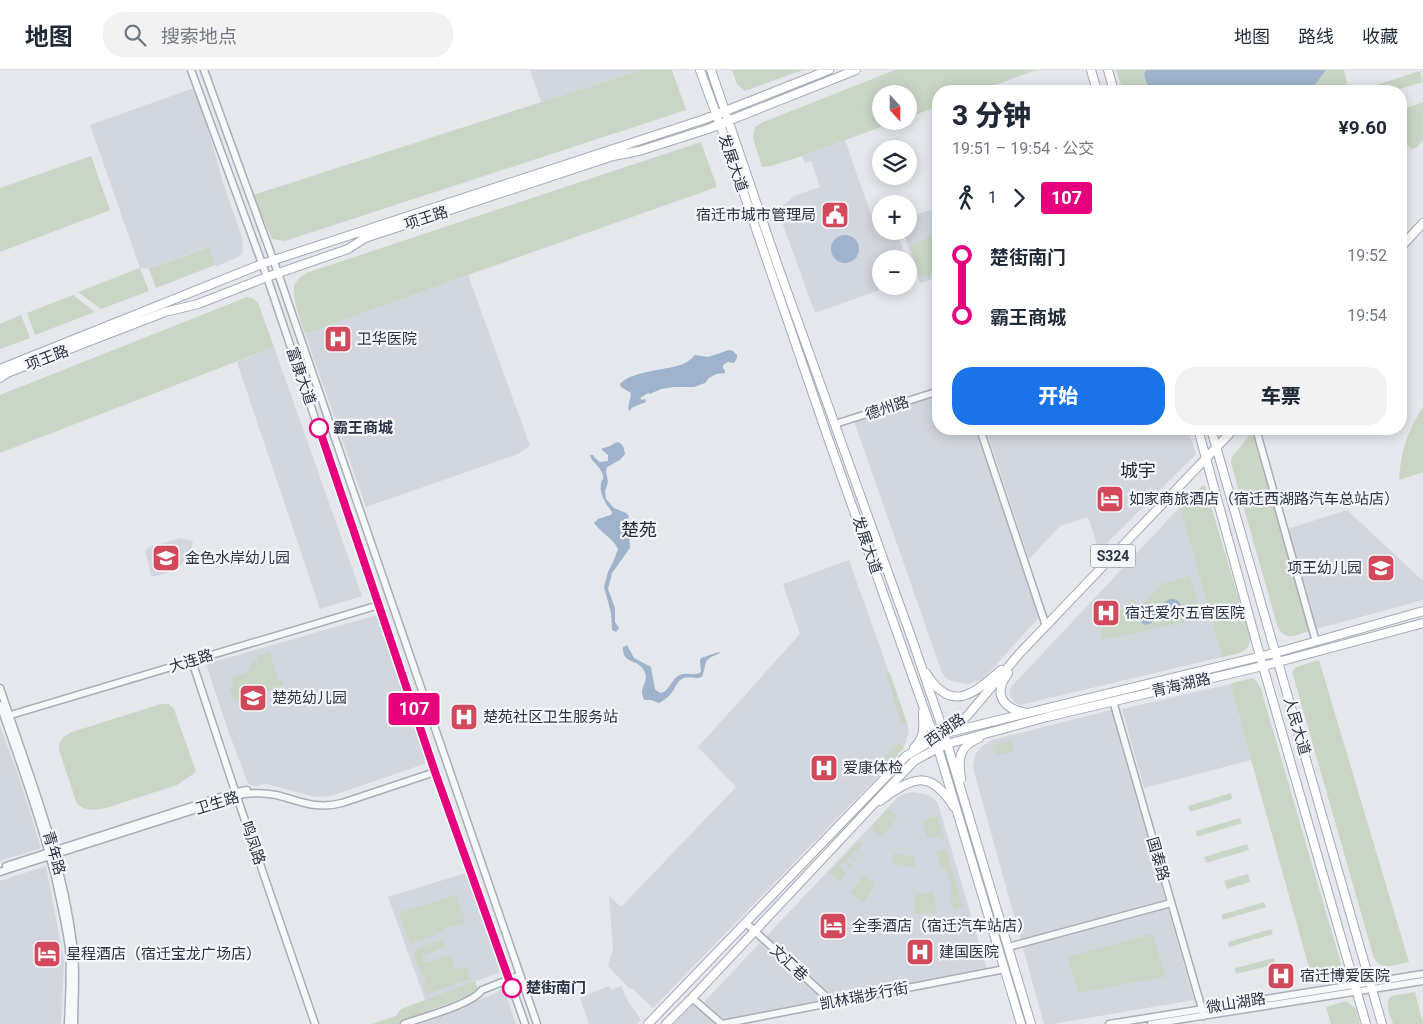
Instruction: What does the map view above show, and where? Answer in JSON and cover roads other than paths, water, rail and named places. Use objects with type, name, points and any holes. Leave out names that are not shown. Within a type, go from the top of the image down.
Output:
[{"type":"main road","name":"发展大道","points":[[700,70],[716,115],[724,123],[779,269],[913,642],[944,733],[1030,1024]]},
{"type":"main road","name":"发展大道","points":[[712,70],[725,112],[724,123],[828,438],[935,738],[1021,1024]]},
{"type":"main road","name":"项王路","points":[[0,369],[273,260],[725,112],[829,70]]},
{"type":"main road","name":"项王路","points":[[0,378],[165,312],[198,304],[267,277],[348,249],[374,235],[613,156],[639,151],[724,123],[856,70]]},
{"type":"main road","points":[[1091,70],[1095,85]]},
{"type":"main road","points":[[1108,70],[1112,85]]},
{"type":"main road","points":[[1407,240],[1423,223]]},
{"type":"main road","name":"人民大道","points":[[1200,435],[1260,656],[1366,1024]]},
{"type":"main road","name":"人民大道","points":[[1213,435],[1382,1024]]},
{"type":"main road","name":"西湖路","points":[[648,1024],[906,756],[953,728],[968,714],[1019,654],[1229,435]]},
{"type":"main road","points":[[1216,496],[1230,493]]},
{"type":"main road","name":"青海湖路","points":[[944,733],[1275,653],[1423,611]]},
{"type":"main road","name":"青海湖路","points":[[938,748],[1010,726],[1263,666],[1423,623]]},
{"type":"main road","points":[[913,642],[933,683],[947,694],[957,696],[966,696],[974,692],[1019,654]]},
{"type":"main road","points":[[1019,654],[1002,684],[1001,692],[1003,700],[1009,708],[1025,713]]},
{"type":"main road","points":[[906,756],[923,735],[922,706]]},
{"type":"main road","points":[[969,816],[962,784],[960,755],[964,747],[974,740],[1010,726]]},
{"type":"main road","points":[[938,748],[944,733]]},
{"type":"main road","name":"西湖路","points":[[666,1024],[914,761],[938,748]]},
{"type":"main road","points":[[862,816],[900,787],[921,780],[930,782],[946,794],[960,817]]},
{"type":"street","name":"富康大道","points":[[191,70],[267,277],[435,770],[525,1024]]},
{"type":"street","name":"富康大道","points":[[204,70],[278,273],[537,1024]]},
{"type":"street","name":"德州路","points":[[835,424],[932,393]]},
{"type":"street","points":[[982,435],[1046,626]]},
{"type":"street","points":[[1258,435],[1316,642]]},
{"type":"street","name":"大连路","points":[[7,716],[379,605]]},
{"type":"street","name":"鸣凤路","points":[[192,661],[315,1024]]},
{"type":"street","name":"青年路","points":[[0,688],[7,716],[67,905],[74,946],[74,1024]]},
{"type":"street","name":"国泰路","points":[[1113,701],[1203,1012]]},
{"type":"street","name":"青年路","points":[[0,705],[7,716]]},
{"type":"street","name":"卫生路","points":[[0,868],[249,790],[270,790],[310,801],[327,803],[435,770]]},
{"type":"street","name":"卫生路","points":[[0,872],[52,853]]},
{"type":"street","name":"青年路","points":[[52,853],[69,948],[68,1024]]},
{"type":"street","points":[[1008,946],[1171,903]]},
{"type":"street","name":"文汇巷","points":[[746,923],[833,1003]]},
{"type":"street","name":"凯林瑞步行街","points":[[722,1024],[1005,969]]},
{"type":"street","name":"微山湖路","points":[[1371,986],[1423,974]]},
{"type":"street","points":[[404,1024],[462,1003],[478,995],[482,990],[520,975]]},
{"type":"street","name":"微山湖路","points":[[1109,1024],[1203,1012],[1356,988],[1423,981]]},
{"type":"street","points":[[692,998],[722,1024]]},
{"type":"street","name":"微山湖路","points":[[1150,1024],[1203,1012]]},
{"type":"water","points":[[1146,70],[1326,70],[1315,85],[1148,85],[1144,74]]},
{"type":"water","points":[[845,235],[855,239],[859,249],[855,259],[845,263],[835,259],[831,249],[835,239]]},
{"type":"water","points":[[729,350],[737,355],[737,358],[734,363],[728,362],[723,365],[725,373],[716,374],[705,383],[694,387],[674,387],[648,393],[640,398],[642,400],[645,399],[646,402],[633,407],[629,411],[628,406],[631,393],[621,387],[620,384],[626,379],[641,373],[678,366],[695,355],[708,357]]},
{"type":"water","points":[[617,442],[624,448],[625,454],[620,460],[607,467],[606,499],[614,508],[626,513],[632,523],[629,532],[630,548],[612,573],[608,589],[615,608],[615,622],[619,628],[616,632],[612,630],[611,613],[604,587],[618,549],[613,541],[594,523],[598,519],[611,515],[612,512],[605,502],[601,491],[602,472],[590,455],[593,455],[600,462],[608,461],[608,455],[601,449]]},
{"type":"water","points":[[1170,599],[1177,600],[1181,605],[1182,610],[1177,616],[1170,618],[1161,614],[1151,623],[1146,625],[1142,623],[1140,617],[1143,613],[1155,610]]},
{"type":"water","points":[[627,645],[634,658],[651,667],[655,689],[662,693],[678,676],[701,672],[701,658],[720,653],[706,662],[702,677],[682,679],[670,695],[659,703],[644,700],[642,690],[646,676],[640,666],[625,656],[623,647]]},
{"type":"place","name":"宿迁市城市管理局","points":[[835,215]]},
{"type":"place","name":"卫华医院","points":[[338,339]]},
{"type":"place","name":"霸王商城","points":[[319,428]]},
{"type":"place","name":"如家商旅酒店（宿迁西湖路汽车总站店）","points":[[1110,499]]},
{"type":"place","name":"金色水岸幼儿园","points":[[166,558]]},
{"type":"place","name":"项王幼儿园","points":[[1381,568]]},
{"type":"place","name":"宿迁爱尔五官医院","points":[[1106,613]]},
{"type":"place","name":"楚苑幼儿园","points":[[253,698]]},
{"type":"place","name":"楚苑社区卫生服务站","points":[[464,717]]},
{"type":"place","name":"爱康体检","points":[[824,768]]},
{"type":"place","name":"全季酒店（宿迁汽车站店）","points":[[833,926]]},
{"type":"place","name":"建国医院","points":[[920,952]]},
{"type":"place","name":"星程酒店（宿迁宝龙广场店）","points":[[47,954]]},
{"type":"place","name":"宿迁博爱医院","points":[[1281,976]]},
{"type":"place","name":"楚街南门","points":[[512,988]]},
{"type":"district","name":"城宇","points":[[1138,470]]},
{"type":"district","name":"楚苑","points":[[639,529]]}]
